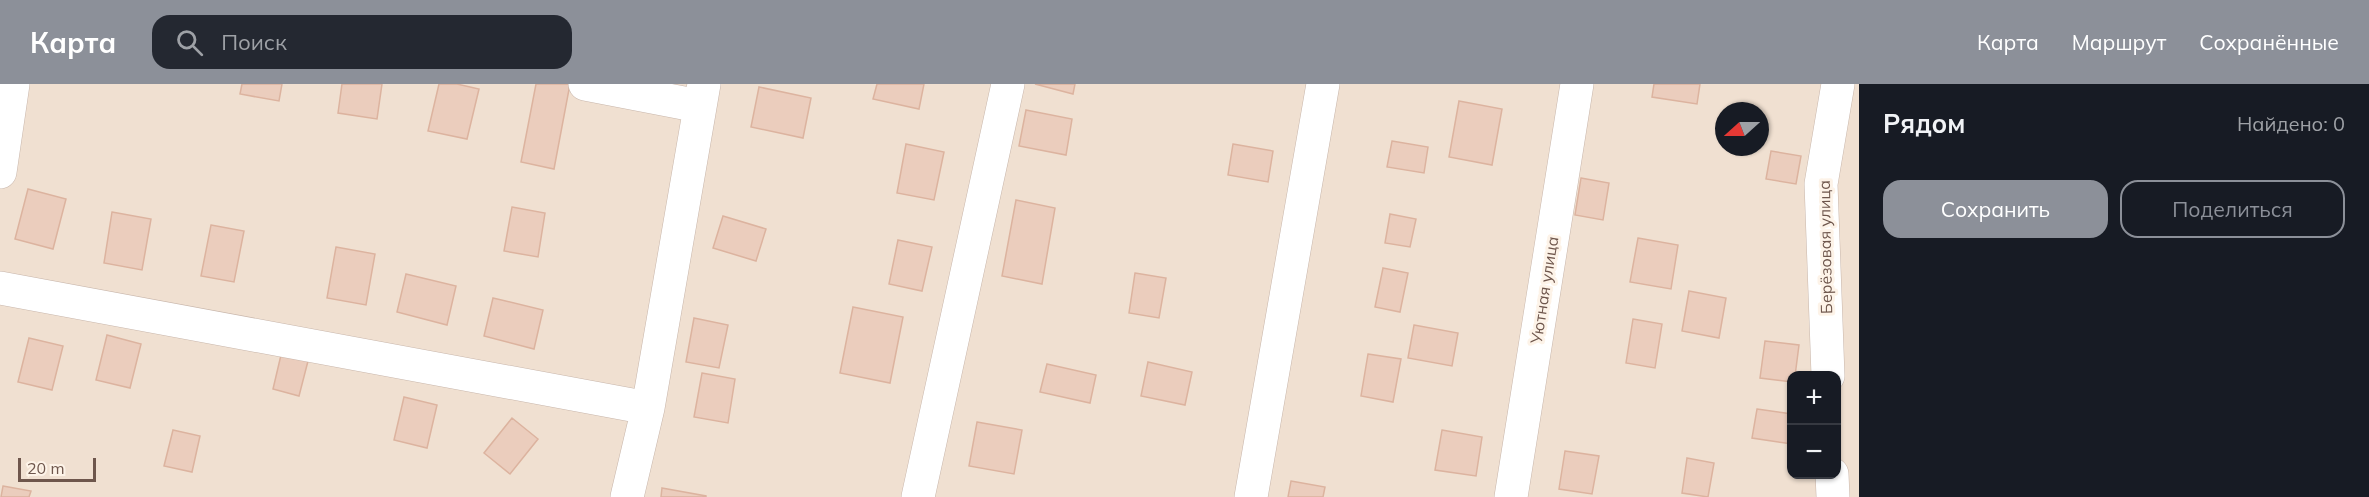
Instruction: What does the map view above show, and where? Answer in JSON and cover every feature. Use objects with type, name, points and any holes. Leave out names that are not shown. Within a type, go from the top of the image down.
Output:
[{"type":"street","points":[[0,172],[13,84]]},
{"type":"street","points":[[585,84],[702,95],[648,408],[627,497]]},
{"type":"street","points":[[918,497],[1008,84]]},
{"type":"street","points":[[1251,497],[1323,84]]},
{"type":"street","name":"Уютная улица","points":[[1511,497],[1576,84]]},
{"type":"street","name":"Берёзовая улица","points":[[1828,371],[1821,184],[1838,84]]},
{"type":"street","points":[[0,288],[648,408]]},
{"type":"street","points":[[1832,479],[1833,497]]},
{"type":"shaded area","points":[[0,84],[1859,84],[1859,497],[0,497]]},
{"type":"building","points":[[242,84],[282,84],[279,101],[240,94]]},
{"type":"building","points":[[342,84],[382,84],[377,119],[338,113]]},
{"type":"building","points":[[439,84],[457,84],[479,89],[467,139],[428,131]]},
{"type":"building","points":[[536,84],[570,84],[554,169],[521,162]]},
{"type":"building","points":[[877,84],[924,84],[919,109],[873,99]]},
{"type":"building","points":[[1035,84],[1075,84],[1073,94]]},
{"type":"building","points":[[1654,84],[1700,84],[1697,104],[1652,97]]},
{"type":"building","points":[[759,87],[811,98],[803,138],[751,127]]},
{"type":"building","points":[[1459,101],[1502,109],[1492,165],[1449,157]]},
{"type":"building","points":[[1026,110],[1072,119],[1066,155],[1019,146]]},
{"type":"building","points":[[1392,141],[1428,147],[1424,173],[1387,167]]},
{"type":"building","points":[[906,144],[944,152],[934,200],[897,193]]},
{"type":"building","points":[[1233,144],[1273,151],[1268,182],[1228,175]]},
{"type":"building","points":[[1771,151],[1801,156],[1796,184],[1766,179]]},
{"type":"building","points":[[1581,178],[1609,183],[1603,220],[1575,215]]},
{"type":"building","points":[[28,189],[66,199],[53,249],[15,239]]},
{"type":"building","points":[[1016,200],[1055,208],[1042,284],[1002,276]]},
{"type":"building","points":[[512,207],[545,213],[538,257],[504,251]]},
{"type":"building","points":[[112,212],[151,219],[142,270],[104,263]]},
{"type":"building","points":[[1390,214],[1416,219],[1410,247],[1385,243]]},
{"type":"building","points":[[723,216],[766,229],[756,261],[713,248]]},
{"type":"building","points":[[211,225],[244,231],[234,282],[201,276]]},
{"type":"building","points":[[1638,238],[1678,245],[1671,289],[1630,282]]},
{"type":"building","points":[[898,240],[932,247],[922,291],[889,284]]},
{"type":"building","points":[[336,247],[375,254],[366,305],[327,298]]},
{"type":"building","points":[[1383,268],[1408,273],[1400,312],[1375,307]]},
{"type":"building","points":[[1135,273],[1166,278],[1159,318],[1129,313]]},
{"type":"building","points":[[406,274],[456,286],[447,325],[397,312]]},
{"type":"building","points":[[1689,291],[1726,298],[1719,338],[1682,331]]},
{"type":"building","points":[[493,298],[543,310],[534,349],[484,336]]},
{"type":"building","points":[[853,307],[903,317],[890,383],[840,373]]},
{"type":"building","points":[[694,318],[728,325],[719,368],[686,362]]},
{"type":"building","points":[[1633,319],[1662,324],[1655,368],[1626,363]]},
{"type":"building","points":[[1414,325],[1458,333],[1452,366],[1408,358]]},
{"type":"building","points":[[107,335],[141,344],[130,388],[96,380]]},
{"type":"building","points":[[29,338],[63,346],[52,390],[18,382]]},
{"type":"building","points":[[1765,341],[1799,345],[1796,371],[1787,371],[1787,381],[1760,378]]},
{"type":"building","points":[[1368,354],[1401,359],[1393,402],[1361,396]]},
{"type":"building","points":[[281,355],[308,361],[299,396],[273,389]]},
{"type":"building","points":[[1148,362],[1192,372],[1185,405],[1141,396]]},
{"type":"building","points":[[1047,364],[1096,375],[1090,403],[1040,392]]},
{"type":"building","points":[[702,373],[735,379],[728,423],[694,417]]},
{"type":"building","points":[[404,397],[437,405],[427,448],[394,440]]},
{"type":"building","points":[[1757,409],[1787,413],[1787,443],[1752,438]]},
{"type":"building","points":[[512,418],[538,439],[510,474],[484,453]]},
{"type":"building","points":[[977,422],[1022,430],[1014,474],[969,466]]},
{"type":"building","points":[[173,430],[200,436],[192,472],[164,466]]},
{"type":"building","points":[[1442,430],[1482,437],[1476,476],[1435,470]]},
{"type":"building","points":[[1565,451],[1599,456],[1592,494],[1559,489]]},
{"type":"building","points":[[1687,458],[1714,463],[1708,497],[1682,493]]},
{"type":"building","points":[[1291,481],[1325,487],[1323,497],[1288,497]]},
{"type":"building","points":[[3,486],[31,491],[29,497],[1,497]]},
{"type":"building","points":[[662,488],[706,496],[706,497],[661,497]]}]
